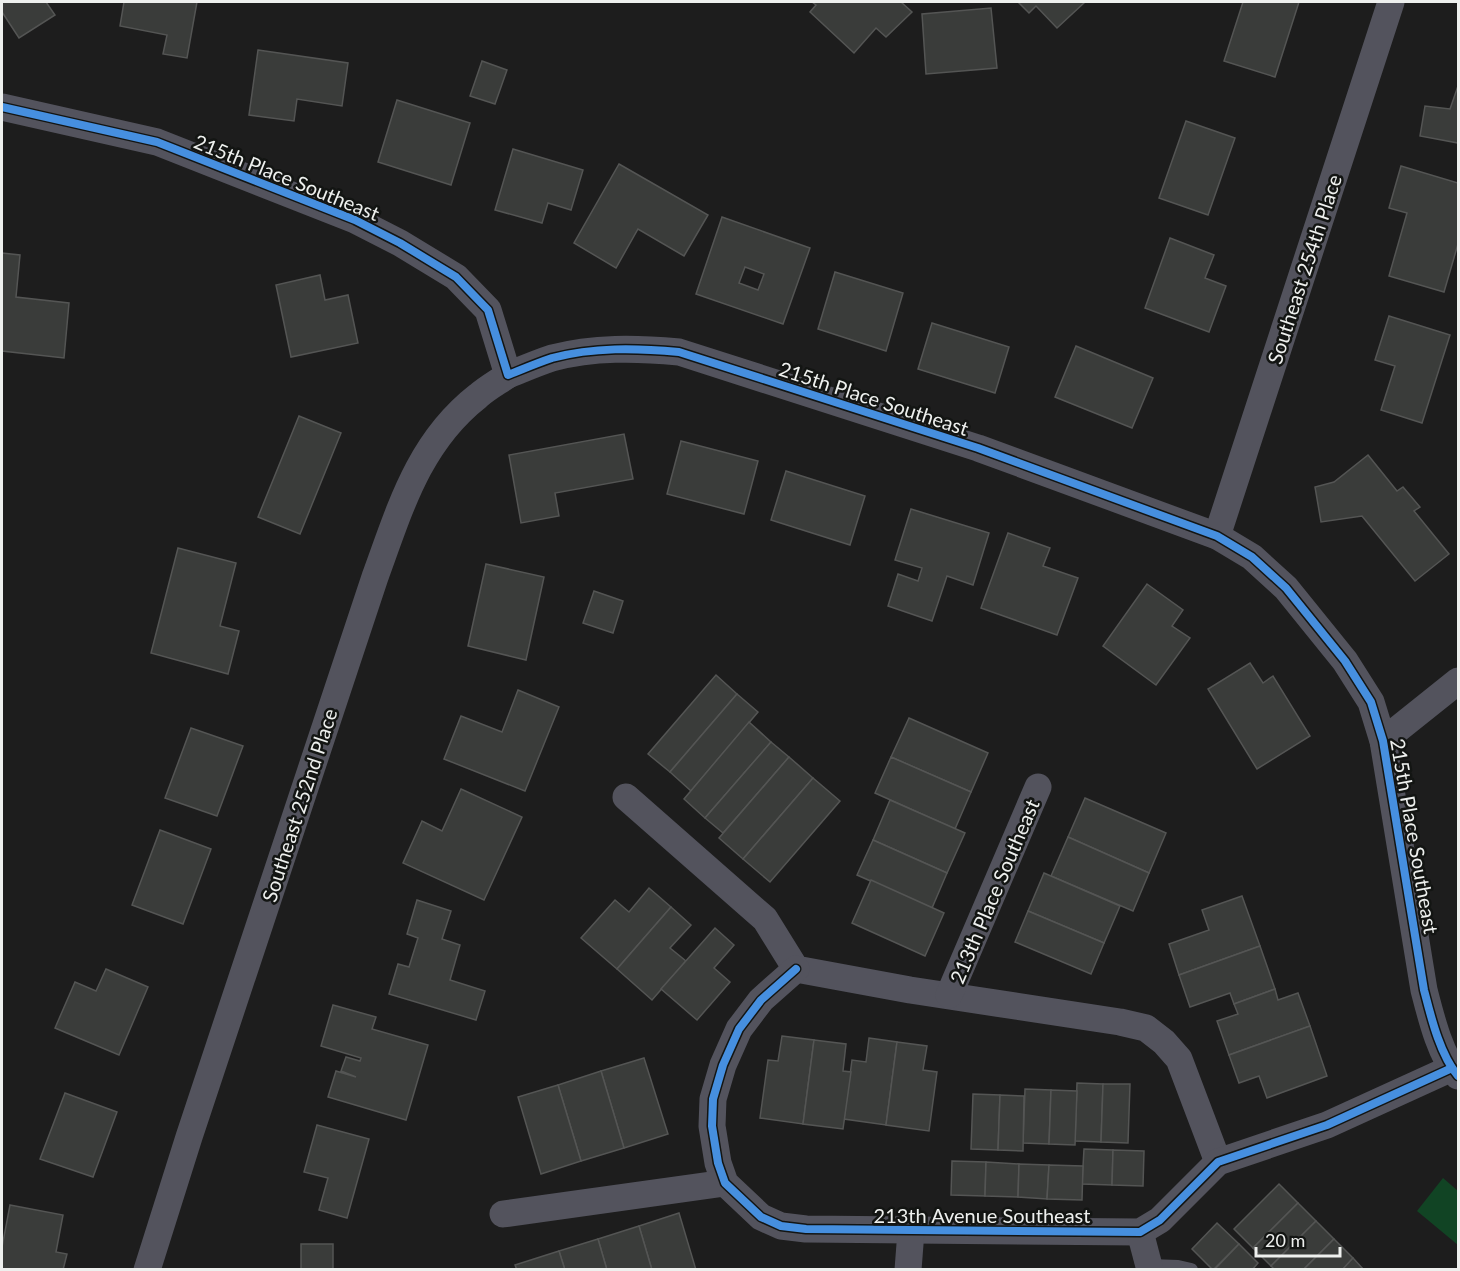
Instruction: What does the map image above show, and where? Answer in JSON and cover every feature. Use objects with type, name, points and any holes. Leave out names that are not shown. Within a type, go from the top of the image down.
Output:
[{"type":"street","name":"Southeast 254th Place","points":[[1217,536],[1391,2]]},
{"type":"street","name":"215th Place Southeast","points":[[3,108],[157,142],[356,220],[400,243],[456,277],[488,310],[508,375],[552,358],[597,350],[644,349],[678,352],[978,448],[1217,536],[1252,557],[1286,588],[1346,661],[1371,702],[1383,741],[1424,990],[1434,1027],[1455,1072]]},
{"type":"street","name":"Southeast 252nd Place","points":[[147,1269],[192,1126],[406,491],[420,462],[440,434],[478,396],[508,375]]},
{"type":"street","points":[[1383,741],[1458,681]]},
{"type":"street","name":"213th Place Southeast","points":[[949,995],[1038,787]]},
{"type":"street","points":[[626,796],[765,920],[796,969]]},
{"type":"street","name":"213th Place Southeast","points":[[796,969],[1146,1028],[1164,1042],[1179,1059],[1218,1162]]},
{"type":"street","name":"213th Avenue Southeast","points":[[796,969],[761,1000],[739,1029],[723,1065],[714,1099],[712,1126],[718,1163],[725,1183],[761,1218],[781,1226],[806,1229],[1140,1232]]},
{"type":"street","points":[[1149,1268],[1140,1232],[1160,1220],[1218,1162],[1327,1125],[1455,1072]]},
{"type":"street","points":[[503,1214],[725,1183]]},
{"type":"street","name":"213th Avenue Southeast","points":[[908,1269],[911,1231]]},
{"type":"lane","points":[[1149,1268],[1191,1269]]},
{"type":"green space","points":[[1443,1178],[1458,1191],[1458,1245],[1417,1211]]},
{"type":"building","points":[[2,2],[46,2],[55,15],[19,38],[2,12]]},
{"type":"building","points":[[124,2],[197,2],[187,58],[163,54],[167,35],[120,26]]},
{"type":"building","points":[[812,2],[901,2],[912,12],[886,37],[876,28],[854,53],[810,12],[816,5]]},
{"type":"building","points":[[1018,2],[1085,2],[1057,28],[1036,6],[1029,13]]},
{"type":"building","points":[[1243,2],[1299,2],[1275,77],[1224,61]]},
{"type":"building","points":[[991,8],[997,68],[926,74],[922,14]]},
{"type":"building","points":[[258,50],[348,63],[342,106],[297,99],[294,121],[249,115]]},
{"type":"building","points":[[482,61],[507,70],[495,104],[470,96]]},
{"type":"building","points":[[1458,86],[1458,143],[1420,136],[1425,106],[1450,109]]},
{"type":"building","points":[[397,100],[470,123],[451,185],[378,162]]},
{"type":"building","points":[[1186,121],[1235,138],[1208,215],[1159,198]]},
{"type":"building","points":[[513,149],[583,170],[571,210],[548,203],[542,223],[495,210]]},
{"type":"building","points":[[619,164],[708,215],[684,256],[638,229],[616,268],[574,243]]},
{"type":"building","points":[[1401,166],[1458,183],[1458,244],[1444,292],[1389,276],[1407,213],[1389,208]]},
{"type":"building","points":[[722,217],[810,248],[783,324],[696,294]],"holes":[[[745,267],[764,274],[758,290],[739,283]]]},
{"type":"building","points":[[1170,238],[1214,255],[1205,278],[1226,286],[1209,332],[1145,308]]},
{"type":"building","points":[[2,253],[20,255],[16,297],[69,303],[64,358],[2,351]]},
{"type":"building","points":[[835,272],[903,293],[886,351],[818,329]]},
{"type":"building","points":[[320,275],[325,300],[348,295],[358,343],[291,357],[276,285]]},
{"type":"building","points":[[1389,316],[1450,335],[1422,423],[1381,410],[1395,366],[1375,360]]},
{"type":"building","points":[[932,323],[1009,347],[995,393],[918,369]]},
{"type":"building","points":[[1076,346],[1153,378],[1132,428],[1055,397]]},
{"type":"building","points":[[299,416],[341,433],[300,534],[258,517]]},
{"type":"building","points":[[624,434],[633,479],[555,493],[559,516],[521,523],[509,455]]},
{"type":"building","points":[[681,441],[758,461],[744,514],[667,494]]},
{"type":"building","points":[[1368,455],[1397,491],[1403,487],[1420,507],[1414,511],[1449,554],[1415,581],[1362,516],[1321,522],[1315,487],[1334,482]]},
{"type":"building","points":[[786,471],[865,496],[850,545],[771,520]]},
{"type":"building","points":[[911,509],[989,533],[973,585],[947,576],[932,621],[888,606],[898,574],[918,581],[922,568],[895,560]]},
{"type":"building","points":[[1008,533],[1050,548],[1043,566],[1078,578],[1057,635],[981,608]]},
{"type":"building","points":[[178,548],[236,563],[220,626],[239,631],[228,674],[151,653]]},
{"type":"building","points":[[486,564],[544,577],[526,660],[468,646]]},
{"type":"building","points":[[1147,584],[1183,610],[1172,626],[1190,638],[1156,685],[1103,646]]},
{"type":"building","points":[[594,591],[623,601],[613,633],[583,623]]},
{"type":"building","points":[[1250,663],[1263,683],[1273,676],[1310,736],[1257,769],[1208,689]]},
{"type":"building","points":[[716,675],[737,694],[670,772],[648,754]]},
{"type":"building","points":[[518,690],[559,707],[525,791],[444,759],[461,716],[502,732]]},
{"type":"building","points":[[737,694],[758,712],[691,791],[670,772]]},
{"type":"building","points":[[909,718],[988,753],[971,792],[891,757]]},
{"type":"building","points":[[749,722],[771,742],[705,818],[684,799]]},
{"type":"building","points":[[191,728],[243,746],[217,816],[165,798]]},
{"type":"building","points":[[771,742],[789,757],[723,833],[705,818]]},
{"type":"building","points":[[789,757],[813,778],[743,859],[719,838]]},
{"type":"building","points":[[891,757],[971,792],[955,829],[875,793]]},
{"type":"building","points":[[813,778],[840,801],[770,882],[743,859]]},
{"type":"building","points":[[461,789],[522,817],[484,900],[403,863],[422,821],[442,831]]},
{"type":"building","points":[[1085,798],[1166,833],[1149,873],[1068,837]]},
{"type":"building","points":[[890,800],[965,833],[947,873],[873,840]]},
{"type":"building","points":[[160,830],[211,849],[183,924],[132,905]]},
{"type":"building","points":[[1068,837],[1149,873],[1133,911],[1051,876]]},
{"type":"building","points":[[873,840],[947,873],[932,908],[857,875]]},
{"type":"building","points":[[1044,873],[1120,906],[1104,943],[1028,911]]},
{"type":"building","points":[[871,880],[944,913],[925,956],[852,923]]},
{"type":"building","points":[[649,888],[671,907],[617,969],[581,938],[615,900],[629,912]]},
{"type":"building","points":[[1242,896],[1260,946],[1179,975],[1169,944],[1209,930],[1202,910]]},
{"type":"building","points":[[417,900],[451,911],[442,939],[460,945],[450,980],[485,991],[476,1020],[389,994],[398,964],[409,967],[418,938],[407,934]]},
{"type":"building","points":[[671,907],[691,925],[670,948],[686,961],[652,1000],[617,969]]},
{"type":"building","points":[[1028,911],[1104,943],[1091,974],[1015,942]]},
{"type":"building","points":[[715,928],[734,945],[714,968],[730,982],[697,1020],[661,989]]},
{"type":"building","points":[[1260,946],[1275,989],[1234,1004],[1230,993],[1190,1007],[1179,975]]},
{"type":"building","points":[[106,969],[148,987],[119,1055],[55,1028],[75,982],[96,991]]},
{"type":"building","points":[[1275,989],[1278,1000],[1298,993],[1310,1026],[1229,1055],[1217,1021],[1238,1014],[1234,1004]]},
{"type":"building","points":[[333,1005],[376,1017],[372,1029],[428,1045],[406,1120],[328,1097],[336,1071],[356,1077],[341,1071],[346,1057],[360,1061],[361,1058],[321,1046]]},
{"type":"building","points":[[1310,1026],[1327,1076],[1267,1098],[1259,1076],[1239,1083],[1229,1055]]},
{"type":"building","points":[[782,1036],[814,1040],[803,1124],[760,1118],[768,1060],[778,1061]]},
{"type":"building","points":[[869,1038],[897,1042],[886,1125],[844,1119],[852,1060],[866,1062]]},
{"type":"building","points":[[814,1040],[846,1044],[843,1071],[851,1072],[843,1129],[803,1124]]},
{"type":"building","points":[[897,1042],[927,1046],[923,1070],[937,1072],[929,1131],[886,1125]]},
{"type":"building","points":[[644,1058],[668,1134],[624,1148],[601,1071]]},
{"type":"building","points":[[601,1071],[624,1148],[581,1161],[558,1085]]},
{"type":"building","points":[[1077,1083],[1103,1084],[1101,1142],[1075,1141]]},
{"type":"building","points":[[1103,1084],[1130,1084],[1128,1143],[1101,1142]]},
{"type":"building","points":[[558,1085],[581,1161],[541,1174],[518,1097]]},
{"type":"building","points":[[1025,1089],[1051,1090],[1049,1144],[1023,1143]]},
{"type":"building","points":[[1051,1090],[1077,1091],[1075,1145],[1049,1144]]},
{"type":"building","points":[[65,1093],[117,1112],[93,1177],[40,1159]]},
{"type":"building","points":[[973,1094],[1000,1095],[998,1150],[971,1149]]},
{"type":"building","points":[[1000,1095],[1024,1096],[1023,1151],[998,1150]]},
{"type":"building","points":[[317,1125],[369,1139],[347,1218],[319,1210],[328,1178],[304,1172]]},
{"type":"building","points":[[1084,1149],[1113,1150],[1112,1185],[1082,1184]]},
{"type":"building","points":[[1113,1150],[1144,1151],[1143,1186],[1112,1185]]},
{"type":"building","points":[[952,1161],[986,1162],[985,1196],[951,1195]]},
{"type":"building","points":[[986,1162],[1019,1164],[1018,1197],[985,1196]]},
{"type":"building","points":[[1019,1164],[1049,1165],[1047,1199],[1018,1197]]},
{"type":"building","points":[[1049,1165],[1083,1166],[1082,1200],[1047,1199]]},
{"type":"building","points":[[1279,1184],[1298,1203],[1253,1248],[1234,1229]]},
{"type":"building","points":[[1298,1203],[1316,1221],[1271,1266],[1253,1248]]},
{"type":"building","points":[[10,1205],[63,1215],[56,1252],[67,1254],[63,1270],[2,1270],[2,1247]]},
{"type":"building","points":[[679,1213],[696,1270],[652,1270],[639,1226]]},
{"type":"building","points":[[1316,1221],[1334,1239],[1303,1270],[1275,1270],[1271,1266]]},
{"type":"building","points":[[1217,1223],[1239,1244],[1213,1270],[1192,1249]]},
{"type":"building","points":[[639,1226],[652,1270],[607,1270],[598,1239]]},
{"type":"building","points":[[598,1239],[607,1270],[565,1270],[559,1251]]},
{"type":"building","points":[[1334,1239],[1353,1258],[1342,1270],[1303,1270]]},
{"type":"building","points":[[301,1244],[333,1244],[333,1270],[301,1270]]},
{"type":"building","points":[[1239,1244],[1258,1263],[1252,1270],[1214,1270]]},
{"type":"building","points":[[559,1251],[565,1270],[517,1270],[515,1265]]},
{"type":"building","points":[[1353,1258],[1364,1270],[1342,1270]]},
{"type":"cycle path","points":[[2,107],[157,142],[355,220],[400,243],[456,277],[488,310],[508,375],[568,354],[631,349],[679,352],[978,448],[1217,536],[1252,557],[1286,588],[1345,661],[1371,702],[1383,741],[1424,990],[1441,1047],[1458,1076]]},
{"type":"cycle path","points":[[796,969],[761,1000],[739,1029],[723,1065],[713,1099],[712,1126],[718,1163],[725,1183],[761,1217],[781,1226],[806,1229],[1140,1232],[1160,1220],[1218,1162],[1327,1125],[1452,1068]]}]
